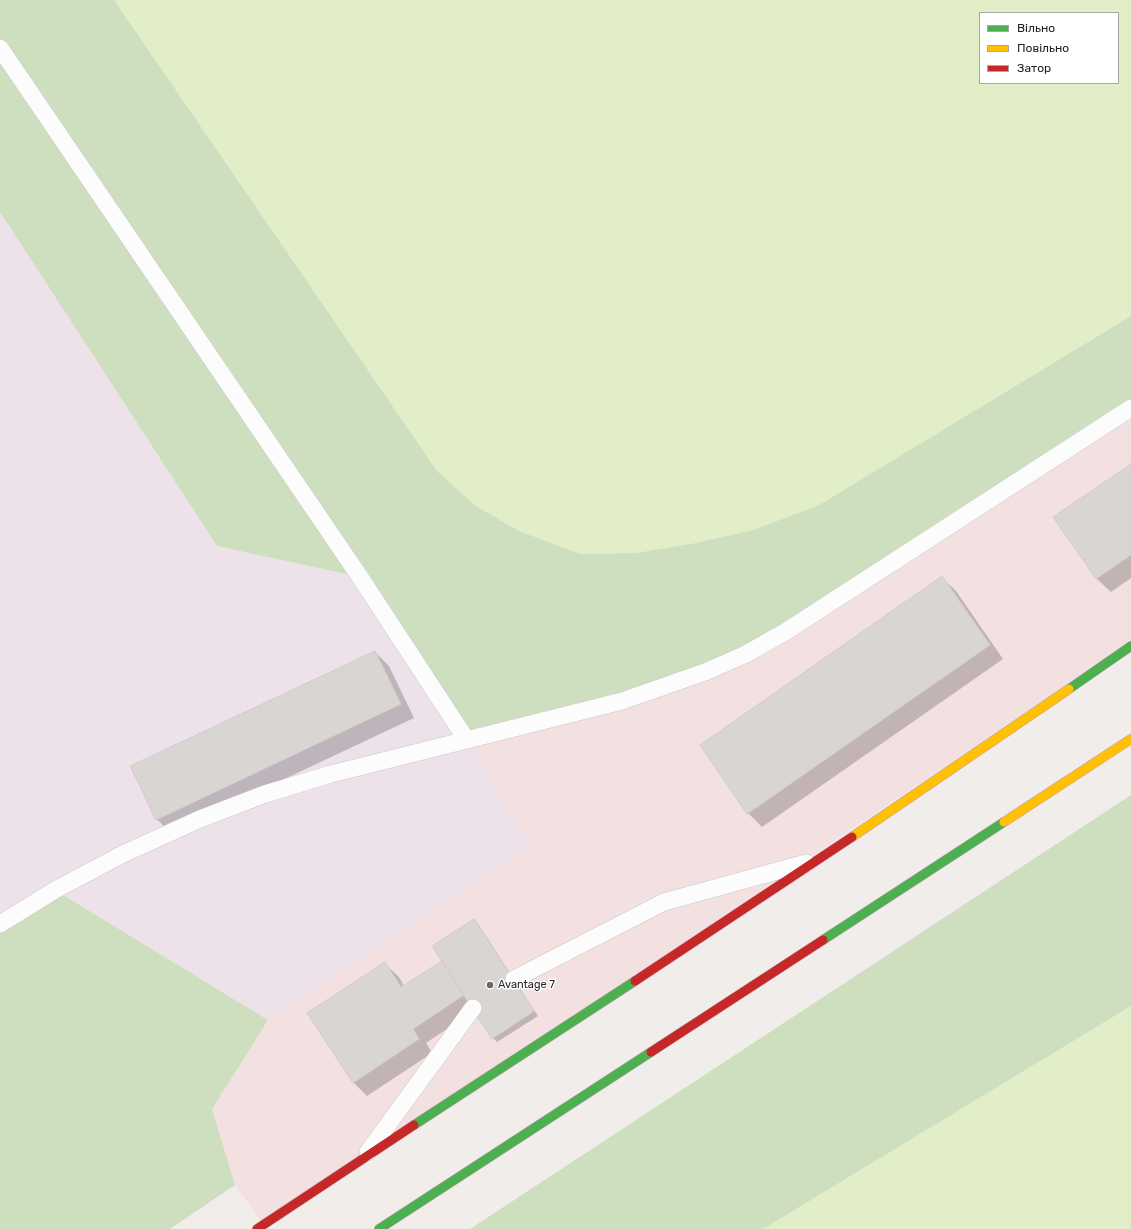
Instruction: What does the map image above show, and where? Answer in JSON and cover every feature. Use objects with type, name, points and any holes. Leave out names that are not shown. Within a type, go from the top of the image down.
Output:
[{"type":"highway","points":[[257,1229],[818,860],[1131,646]]},
{"type":"highway","points":[[379,1229],[1131,739]]},
{"type":"lane","points":[[0,48],[360,577],[466,739]]},
{"type":"lane","points":[[0,924],[33,902],[89,871],[200,819],[265,794],[331,774],[622,701],[698,675],[746,654],[785,632],[1131,408]]},
{"type":"lane","points":[[514,979],[664,902],[818,860]]},
{"type":"lane","points":[[361,1162],[473,1008]]},
{"type":"shaded area","points":[[0,212],[217,546],[360,577],[466,739],[529,847],[268,1020],[55,890],[0,924]]},
{"type":"shaded area","points":[[1131,408],[1131,641],[264,1225],[235,1185],[212,1109],[268,1020],[529,847],[466,739]]},
{"type":"green space","points":[[0,0],[114,0],[437,471],[476,506],[519,531],[581,554],[636,553],[696,543],[753,530],[819,505],[1131,316],[1131,405],[705,672],[466,739],[360,577],[217,546],[0,212]]},
{"type":"green space","points":[[114,0],[1131,0],[1131,316],[819,505],[753,530],[696,543],[636,553],[581,554],[519,531],[476,506],[437,471]]},
{"type":"green space","points":[[1131,795],[1131,1006],[763,1229],[470,1229]]},
{"type":"green space","points":[[55,890],[268,1020],[212,1109],[235,1185],[170,1229],[0,1229],[0,924]]},
{"type":"green space","points":[[1131,1006],[1131,1229],[763,1229]]},
{"type":"building","points":[[1131,464],[1131,555],[1096,579],[1053,517]]},
{"type":"building","points":[[942,576],[990,645],[747,814],[700,745]]},
{"type":"building","points":[[375,651],[401,704],[156,820],[130,766]]},
{"type":"building","points":[[474,919],[534,1011],[492,1039],[432,946]]},
{"type":"building","points":[[442,961],[464,995],[413,1029],[419,1039],[353,1083],[307,1013],[385,962],[401,987]]},
{"type":"traffic: fast","points":[[1069,689],[1131,646]]},
{"type":"traffic: fast","points":[[823,940],[1004,822]]},
{"type":"traffic: fast","points":[[414,1125],[635,981]]},
{"type":"traffic: fast","points":[[379,1229],[651,1052]]},
{"type":"traffic: slow","points":[[852,837],[1069,689]]},
{"type":"traffic: slow","points":[[1004,822],[1131,739]]},
{"type":"traffic: jam","points":[[635,981],[852,837]]},
{"type":"traffic: jam","points":[[651,1052],[823,940]]},
{"type":"traffic: jam","points":[[257,1229],[414,1125]]},
{"type":"place","name":"Avantage 7","points":[[490,985]]}]
